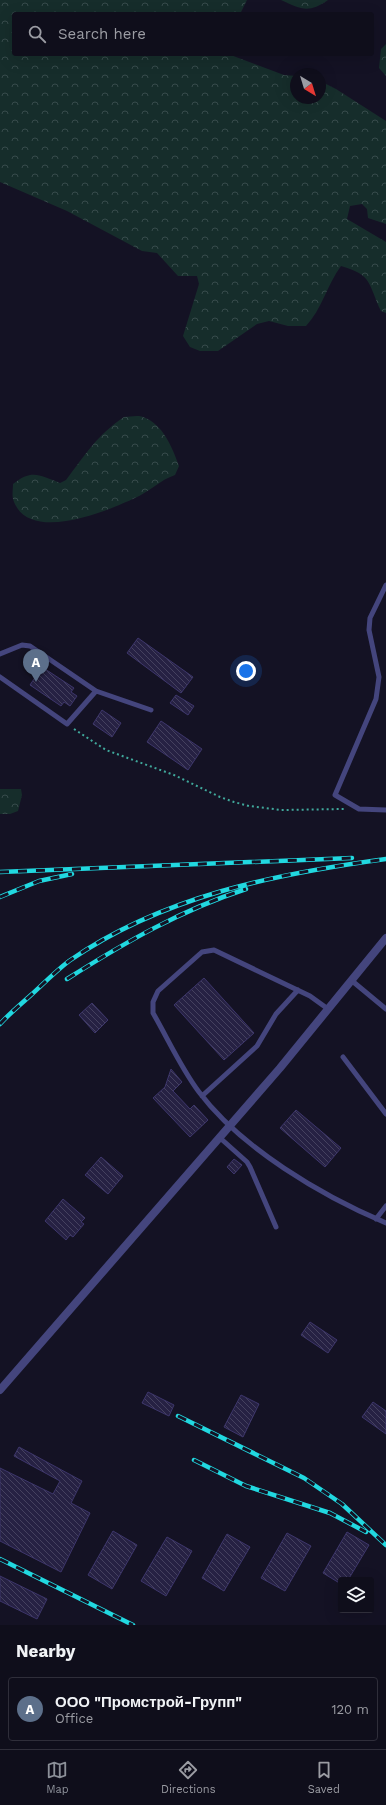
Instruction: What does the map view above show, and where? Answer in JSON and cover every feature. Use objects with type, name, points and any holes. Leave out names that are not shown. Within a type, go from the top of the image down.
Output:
[{"type":"street","points":[[2,1384],[230,1125],[386,938]]},
{"type":"lane","points":[[386,585],[370,618],[369,630],[379,677],[376,699],[335,795],[359,809],[386,810]]},
{"type":"lane","points":[[0,654],[22,645],[30,646],[96,690],[151,710]]},
{"type":"lane","points":[[0,677],[67,724],[96,690]]},
{"type":"lane","points":[[328,1009],[298,990],[214,950],[202,952],[158,991],[153,1002],[153,1013],[202,1096],[230,1125],[250,1143],[310,1184],[357,1211],[386,1223]]},
{"type":"lane","points":[[351,980],[386,1010]]},
{"type":"lane","points":[[202,1096],[257,1046],[276,1014],[298,990]]},
{"type":"lane","points":[[343,1057],[386,1114]]},
{"type":"lane","points":[[219,1137],[243,1158],[250,1167],[276,1227]]},
{"type":"lane","points":[[376,1219],[386,1206]]},
{"type":"path","points":[[67,724],[106,750],[168,773],[234,802],[249,806],[301,811],[359,809]]},
{"type":"green space","points":[[0,0],[247,0],[241,12],[12,12],[12,56],[233,56],[284,75],[290,76],[290,104],[326,104],[326,84],[386,121],[386,224],[368,218],[367,209],[362,204],[350,206],[347,219],[386,242],[386,313],[381,311],[371,287],[364,277],[351,269],[341,266],[312,319],[306,326],[288,326],[269,321],[257,324],[218,351],[200,351],[190,347],[183,336],[199,284],[197,276],[178,276],[157,253],[142,251],[67,211],[0,182]]},
{"type":"green space","points":[[281,0],[328,0],[310,9],[304,9]]},
{"type":"green space","points":[[386,44],[386,76],[379,68],[381,49]]},
{"type":"green space","points":[[141,416],[150,420],[156,425],[170,444],[179,466],[175,475],[164,480],[145,493],[122,504],[69,521],[50,522],[34,520],[21,513],[13,499],[13,484],[25,476],[31,475],[41,476],[60,483],[66,480],[99,438],[124,417]]},
{"type":"green space","points":[[0,789],[21,789],[22,795],[18,811],[10,814],[0,814]]},
{"type":"building","points":[[138,638],[193,677],[181,693],[127,653]]},
{"type":"building","points":[[42,667],[74,688],[71,692],[77,696],[70,706],[64,702],[61,706],[30,685]]},
{"type":"building","points":[[176,695],[194,706],[188,715],[170,703]]},
{"type":"building","points":[[102,710],[121,723],[112,737],[93,724]]},
{"type":"building","points":[[161,721],[202,749],[188,770],[147,742]]},
{"type":"building","points":[[204,978],[254,1033],[224,1060],[174,1005]]},
{"type":"building","points":[[92,1003],[108,1020],[95,1033],[79,1015]]},
{"type":"building","points":[[171,1069],[182,1082],[173,1091],[190,1109],[194,1105],[208,1120],[190,1137],[153,1098],[165,1087]]},
{"type":"building","points":[[296,1110],[341,1148],[325,1167],[280,1128]]},
{"type":"building","points":[[101,1157],[123,1176],[108,1194],[85,1175]]},
{"type":"building","points":[[234,1159],[242,1165],[234,1174],[227,1167]]},
{"type":"building","points":[[63,1199],[85,1218],[81,1222],[84,1224],[73,1237],[70,1235],[66,1240],[45,1221]]},
{"type":"building","points":[[310,1322],[337,1340],[328,1353],[301,1335]]},
{"type":"building","points":[[148,1392],[174,1405],[169,1416],[142,1403]]},
{"type":"building","points":[[241,1395],[259,1404],[243,1437],[224,1427]]},
{"type":"building","points":[[373,1402],[386,1411],[386,1434],[362,1417]]},
{"type":"building","points":[[19,1447],[82,1481],[71,1503],[90,1513],[61,1572],[0,1541],[0,1468],[53,1494],[60,1481],[14,1456]]},
{"type":"building","points":[[113,1531],[137,1545],[112,1589],[88,1575]]},
{"type":"building","points":[[347,1532],[369,1545],[350,1577],[338,1577],[338,1582],[323,1573]]},
{"type":"building","points":[[287,1533],[311,1546],[285,1591],[261,1578]]},
{"type":"building","points":[[227,1534],[250,1547],[224,1591],[202,1578]]},
{"type":"building","points":[[167,1537],[192,1551],[166,1596],[141,1581]]},
{"type":"building","points":[[0,1576],[47,1599],[37,1619],[0,1601]]},
{"type":"railway","points":[[0,872],[352,858]]},
{"type":"railway","points":[[0,1024],[69,961],[105,939],[143,920],[181,904],[221,891],[303,872],[386,859]]},
{"type":"railway","points":[[0,897],[39,881],[72,874]]},
{"type":"railway","points":[[67,979],[154,928],[222,897],[246,889]]},
{"type":"railway","points":[[178,1416],[304,1478],[342,1504],[386,1545]]},
{"type":"railway","points":[[194,1460],[246,1486],[330,1513],[366,1532]]},
{"type":"railway","points":[[0,1559],[133,1625]]},
{"type":"place","name":"ООО \"Промстрой-Групп\"","points":[[36,682]]}]
